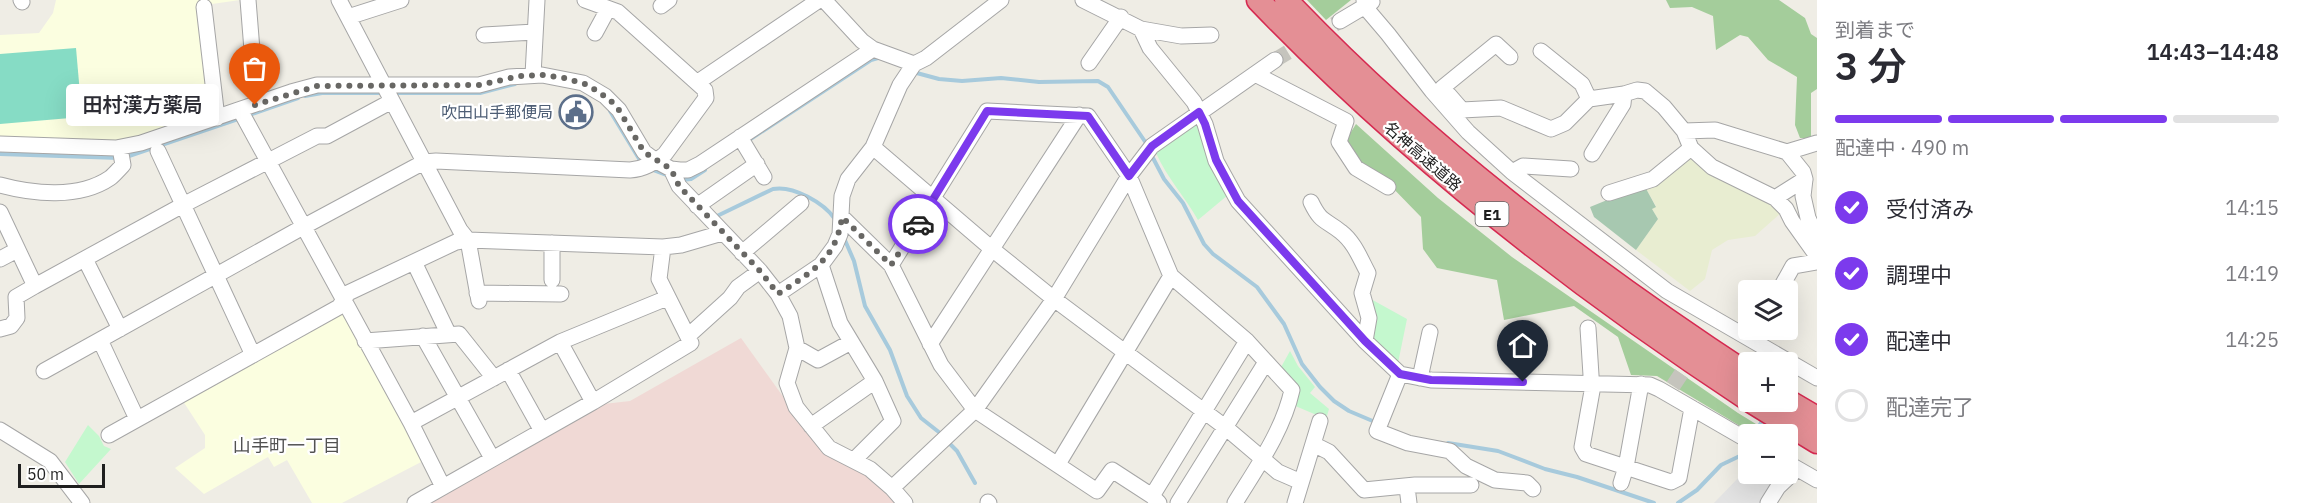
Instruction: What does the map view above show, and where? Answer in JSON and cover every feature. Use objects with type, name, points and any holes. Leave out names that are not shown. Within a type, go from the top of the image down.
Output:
[{"type":"highway","name":"名神高速道路","points":[[1258,0],[1385,123],[1538,252],[1666,346],[1738,393]]},
{"type":"highway","name":"名神高速道路","points":[[1286,0],[1395,108],[1475,175],[1562,244],[1648,307],[1738,368]]},
{"type":"highway","points":[[1798,407],[1817,418]]},
{"type":"highway","name":"名神高速道路","points":[[1769,412],[1817,442]]},
{"type":"street","points":[[248,0],[252,50],[260,103]]},
{"type":"street","points":[[339,0],[460,230],[468,240],[478,297],[561,294]]},
{"type":"street","points":[[348,17],[401,0]]},
{"type":"street","points":[[533,75],[537,0]]},
{"type":"street","points":[[44,371],[424,162],[630,170],[640,169],[656,161],[664,154],[706,98],[705,90],[618,12],[585,0]]},
{"type":"street","points":[[698,82],[819,0]]},
{"type":"street","points":[[824,0],[862,41],[911,69]]},
{"type":"street","points":[[1083,0],[1121,17],[1141,30],[1181,36],[1211,35]]},
{"type":"street","points":[[1340,21],[1368,2],[1388,34],[1437,89],[1468,132],[1512,172],[1714,325],[1738,331]]},
{"type":"street","points":[[778,294],[821,265],[835,246],[840,234],[842,196],[848,180],[873,147],[900,85],[911,69],[991,3]]},
{"type":"street","points":[[204,7],[217,118]]},
{"type":"street","points":[[594,33],[608,9]]},
{"type":"street","points":[[1089,63],[1121,17]]},
{"type":"street","points":[[1141,30],[1150,48],[1194,102],[1205,124],[1216,160],[1238,201],[1365,341],[1400,374],[1431,380],[1650,385],[1671,390],[1692,408],[1738,435]]},
{"type":"street","points":[[484,35],[535,32]]},
{"type":"street","points":[[1437,89],[1496,44],[1510,57]]},
{"type":"street","points":[[673,175],[690,169],[743,142],[873,49]]},
{"type":"street","points":[[1541,51],[1582,84],[1589,99]]},
{"type":"street","points":[[892,488],[975,410],[1054,299],[1129,176],[1152,146],[1275,60]]},
{"type":"street","points":[[1256,74],[1346,121],[1339,142],[1344,151],[1356,168],[1389,187]]},
{"type":"street","points":[[0,144],[121,154],[217,118],[242,115],[260,103],[317,86],[389,93],[479,85],[508,77],[533,75],[579,81],[605,96],[619,110],[644,152],[673,175],[778,294],[790,316],[797,348],[787,383],[796,407],[829,448],[870,469],[905,503]]},
{"type":"street","points":[[1437,89],[1462,110],[1501,108],[1551,129],[1565,123],[1589,99],[1637,90],[1645,91],[1664,106],[1684,131],[1691,148],[1712,166],[1775,198],[1786,209],[1817,256]]},
{"type":"street","points":[[0,329],[10,326],[17,318],[16,297],[183,205],[317,136],[327,136],[389,93]]},
{"type":"street","points":[[1592,154],[1623,104],[1624,94]]},
{"type":"street","points":[[891,265],[987,111],[1088,116],[1129,176],[1171,276],[1246,341],[1292,390],[1287,412],[1263,458],[1235,503]]},
{"type":"street","points":[[242,115],[411,423],[443,487]]},
{"type":"street","points":[[930,344],[1079,116]]},
{"type":"street","points":[[1684,131],[1715,130],[1787,152],[1817,143]]},
{"type":"street","points":[[698,206],[760,170],[743,142]]},
{"type":"street","points":[[873,147],[1054,299],[1225,427],[1278,472],[1301,482]]},
{"type":"street","points":[[1609,194],[1634,178],[1653,179],[1691,148]]},
{"type":"street","points":[[158,152],[253,355]]},
{"type":"street","points":[[1787,152],[1803,172],[1805,179],[1803,196],[1808,218],[1817,237]]},
{"type":"street","points":[[0,184],[20,190],[57,193],[88,187],[109,178],[123,165],[121,154]]},
{"type":"street","points":[[1512,172],[1523,166],[1571,169]]},
{"type":"street","points":[[1775,198],[1805,179]]},
{"type":"street","points":[[1311,202],[1318,218],[1341,232],[1352,243],[1368,273],[1362,293],[1369,318],[1365,341]]},
{"type":"street","points":[[742,253],[801,203]]},
{"type":"street","points":[[0,212],[36,286]]},
{"type":"street","points":[[842,217],[891,265],[941,365],[975,410],[1058,464],[1101,497],[1112,470],[1155,500],[1203,411],[1246,341]]},
{"type":"street","points":[[109,435],[339,307],[348,293],[456,242],[468,240],[663,247],[681,245],[722,233]]},
{"type":"street","points":[[552,243],[552,280]]},
{"type":"street","points":[[415,503],[593,402],[691,343],[659,279],[663,247]]},
{"type":"street","points":[[0,259],[18,250]]},
{"type":"street","points":[[86,259],[120,329]]},
{"type":"street","points":[[414,262],[448,333]]},
{"type":"street","points":[[1785,280],[1793,266],[1817,262]]},
{"type":"street","points":[[821,265],[840,322],[875,381],[893,421],[854,460]]},
{"type":"street","points":[[688,336],[730,298],[738,286],[760,271]]},
{"type":"street","points":[[1058,464],[1171,276]]},
{"type":"street","points":[[411,423],[560,342],[667,298]]},
{"type":"street","points":[[1588,328],[1592,391],[1582,447],[1586,454],[1671,482],[1679,478],[1692,408]]},
{"type":"street","points":[[1420,378],[1430,332]]},
{"type":"street","points":[[365,341],[448,333],[459,334],[494,378]]},
{"type":"street","points":[[423,336],[492,458]]},
{"type":"street","points":[[100,340],[137,419]]},
{"type":"street","points":[[1761,340],[1817,378]]},
{"type":"street","points":[[560,342],[593,402]]},
{"type":"street","points":[[797,348],[818,360],[851,342]]},
{"type":"street","points":[[1178,503],[1266,362]]},
{"type":"street","points":[[508,370],[542,431]]},
{"type":"street","points":[[1400,374],[1377,431],[1408,443],[1450,451],[1466,466],[1495,480],[1527,483],[1532,491]]},
{"type":"street","points":[[811,426],[875,381]]},
{"type":"street","points":[[1621,483],[1641,384]]},
{"type":"street","points":[[1295,503],[1320,421]]},
{"type":"street","points":[[0,430],[50,460],[82,503]]},
{"type":"street","points":[[1313,444],[1329,452],[1362,497],[1414,485],[1471,485]]},
{"type":"street","points":[[1798,469],[1817,480]]},
{"type":"street","points":[[1768,503],[1780,484]]},
{"type":"street","points":[[1407,487],[1409,503]]},
{"type":"street","points":[[1775,503],[1778,487]]},
{"type":"shaded area","points":[[56,0],[240,0],[198,6],[213,114],[135,138],[101,144],[0,138],[0,35],[39,33],[53,13]]},
{"type":"shaded area","points":[[1689,156],[1778,203],[1782,212],[1755,236],[1728,240],[1712,250],[1705,279],[1690,291],[1636,250],[1658,219],[1652,209],[1656,206],[1646,189],[1658,185]]},
{"type":"shaded area","points":[[1644,185],[1656,207],[1652,209],[1658,219],[1636,250],[1594,217],[1590,207]]},
{"type":"shaded area","points":[[341,311],[345,313],[425,460],[342,503],[312,503],[287,460],[274,467],[268,457],[204,494],[175,468],[205,448],[205,435],[181,398]]},
{"type":"shaded area","points":[[741,338],[792,409],[873,476],[896,503],[423,503],[595,405],[630,401]]},
{"type":"shaded area","points":[[1738,478],[1738,484],[1774,484],[1763,503],[1714,503]]},
{"type":"green space","points":[[1307,0],[1351,0],[1326,20]]},
{"type":"green space","points":[[1666,0],[1779,0],[1805,18],[1811,34],[1817,38],[1817,89],[1811,93],[1811,138],[1800,138],[1795,125],[1797,77],[1768,60],[1748,37],[1740,35],[1716,50],[1713,16],[1692,7],[1670,8]]},
{"type":"green space","points":[[76,48],[82,117],[0,124],[0,54]]},
{"type":"green space","points":[[1193,124],[1201,126],[1228,195],[1198,220],[1165,171],[1156,153]]},
{"type":"green space","points":[[1356,124],[1438,198],[1512,257],[1756,424],[1738,425],[1657,376],[1631,375],[1618,337],[1574,306],[1504,320],[1497,280],[1437,268],[1423,249],[1421,217],[1386,181],[1357,163],[1344,143]]},
{"type":"green space","points":[[1369,298],[1407,319],[1398,363],[1373,340],[1376,316]]},
{"type":"green space","points":[[1290,351],[1298,366],[1315,387],[1310,393],[1329,409],[1326,419],[1293,405],[1280,369]]},
{"type":"green space","points":[[88,425],[99,436],[104,446],[111,449],[79,484],[65,462]]},
{"type":"waterway","points":[[746,142],[871,60],[878,58]]},
{"type":"waterway","points":[[913,72],[939,79],[962,81],[1001,78],[1039,82],[1098,81],[1108,87],[1146,143]]},
{"type":"waterway","points":[[392,93],[480,93],[515,84]]},
{"type":"waterway","points":[[305,96],[322,93],[385,93]]},
{"type":"waterway","points":[[249,115],[298,98]]},
{"type":"waterway","points":[[610,111],[641,162]]},
{"type":"waterway","points":[[126,157],[241,118]]},
{"type":"waterway","points":[[0,154],[119,158]]},
{"type":"waterway","points":[[1153,158],[1164,179],[1183,203],[1204,244],[1213,254],[1257,287],[1284,324],[1302,364],[1320,387],[1334,401],[1349,411],[1375,422]]},
{"type":"waterway","points":[[653,170],[669,176]]},
{"type":"waterway","points":[[682,180],[691,179],[705,170]]},
{"type":"waterway","points":[[715,217],[773,189],[781,188],[816,201],[835,219]]},
{"type":"waterway","points":[[844,238],[854,261],[865,306],[890,350],[907,396],[921,418],[940,433]]},
{"type":"waterway","points":[[1448,443],[1498,451],[1545,469],[1577,477],[1654,503]]},
{"type":"waterway","points":[[950,444],[957,451],[975,483]]},
{"type":"waterway","points":[[1678,503],[1697,490],[1721,465],[1738,457]]},
{"type":"tunnel","points":[[1275,60],[1340,21]]},
{"type":"tunnel","points":[[1673,386],[1711,329]]},
{"type":"way so far","points":[[255,105],[300,89],[326,85],[483,85],[508,77],[533,75],[558,77],[583,83],[594,88],[615,105],[644,152],[671,169],[675,182],[760,271],[778,294],[821,265],[835,246],[840,234],[842,217],[891,265],[918,224]]},
{"type":"place","name":"田村漢方薬局","points":[[255,105]]},
{"type":"place","name":"吹田山手郵便局","points":[[576,112]]},
{"type":"district","name":"山手町一丁目","points":[[287,445]]},
{"type":"route","points":[[918,224],[987,111],[1088,116],[1129,176],[1152,146],[1199,112],[1216,160],[1238,201],[1365,341],[1400,374],[1431,380],[1523,382]]}]
